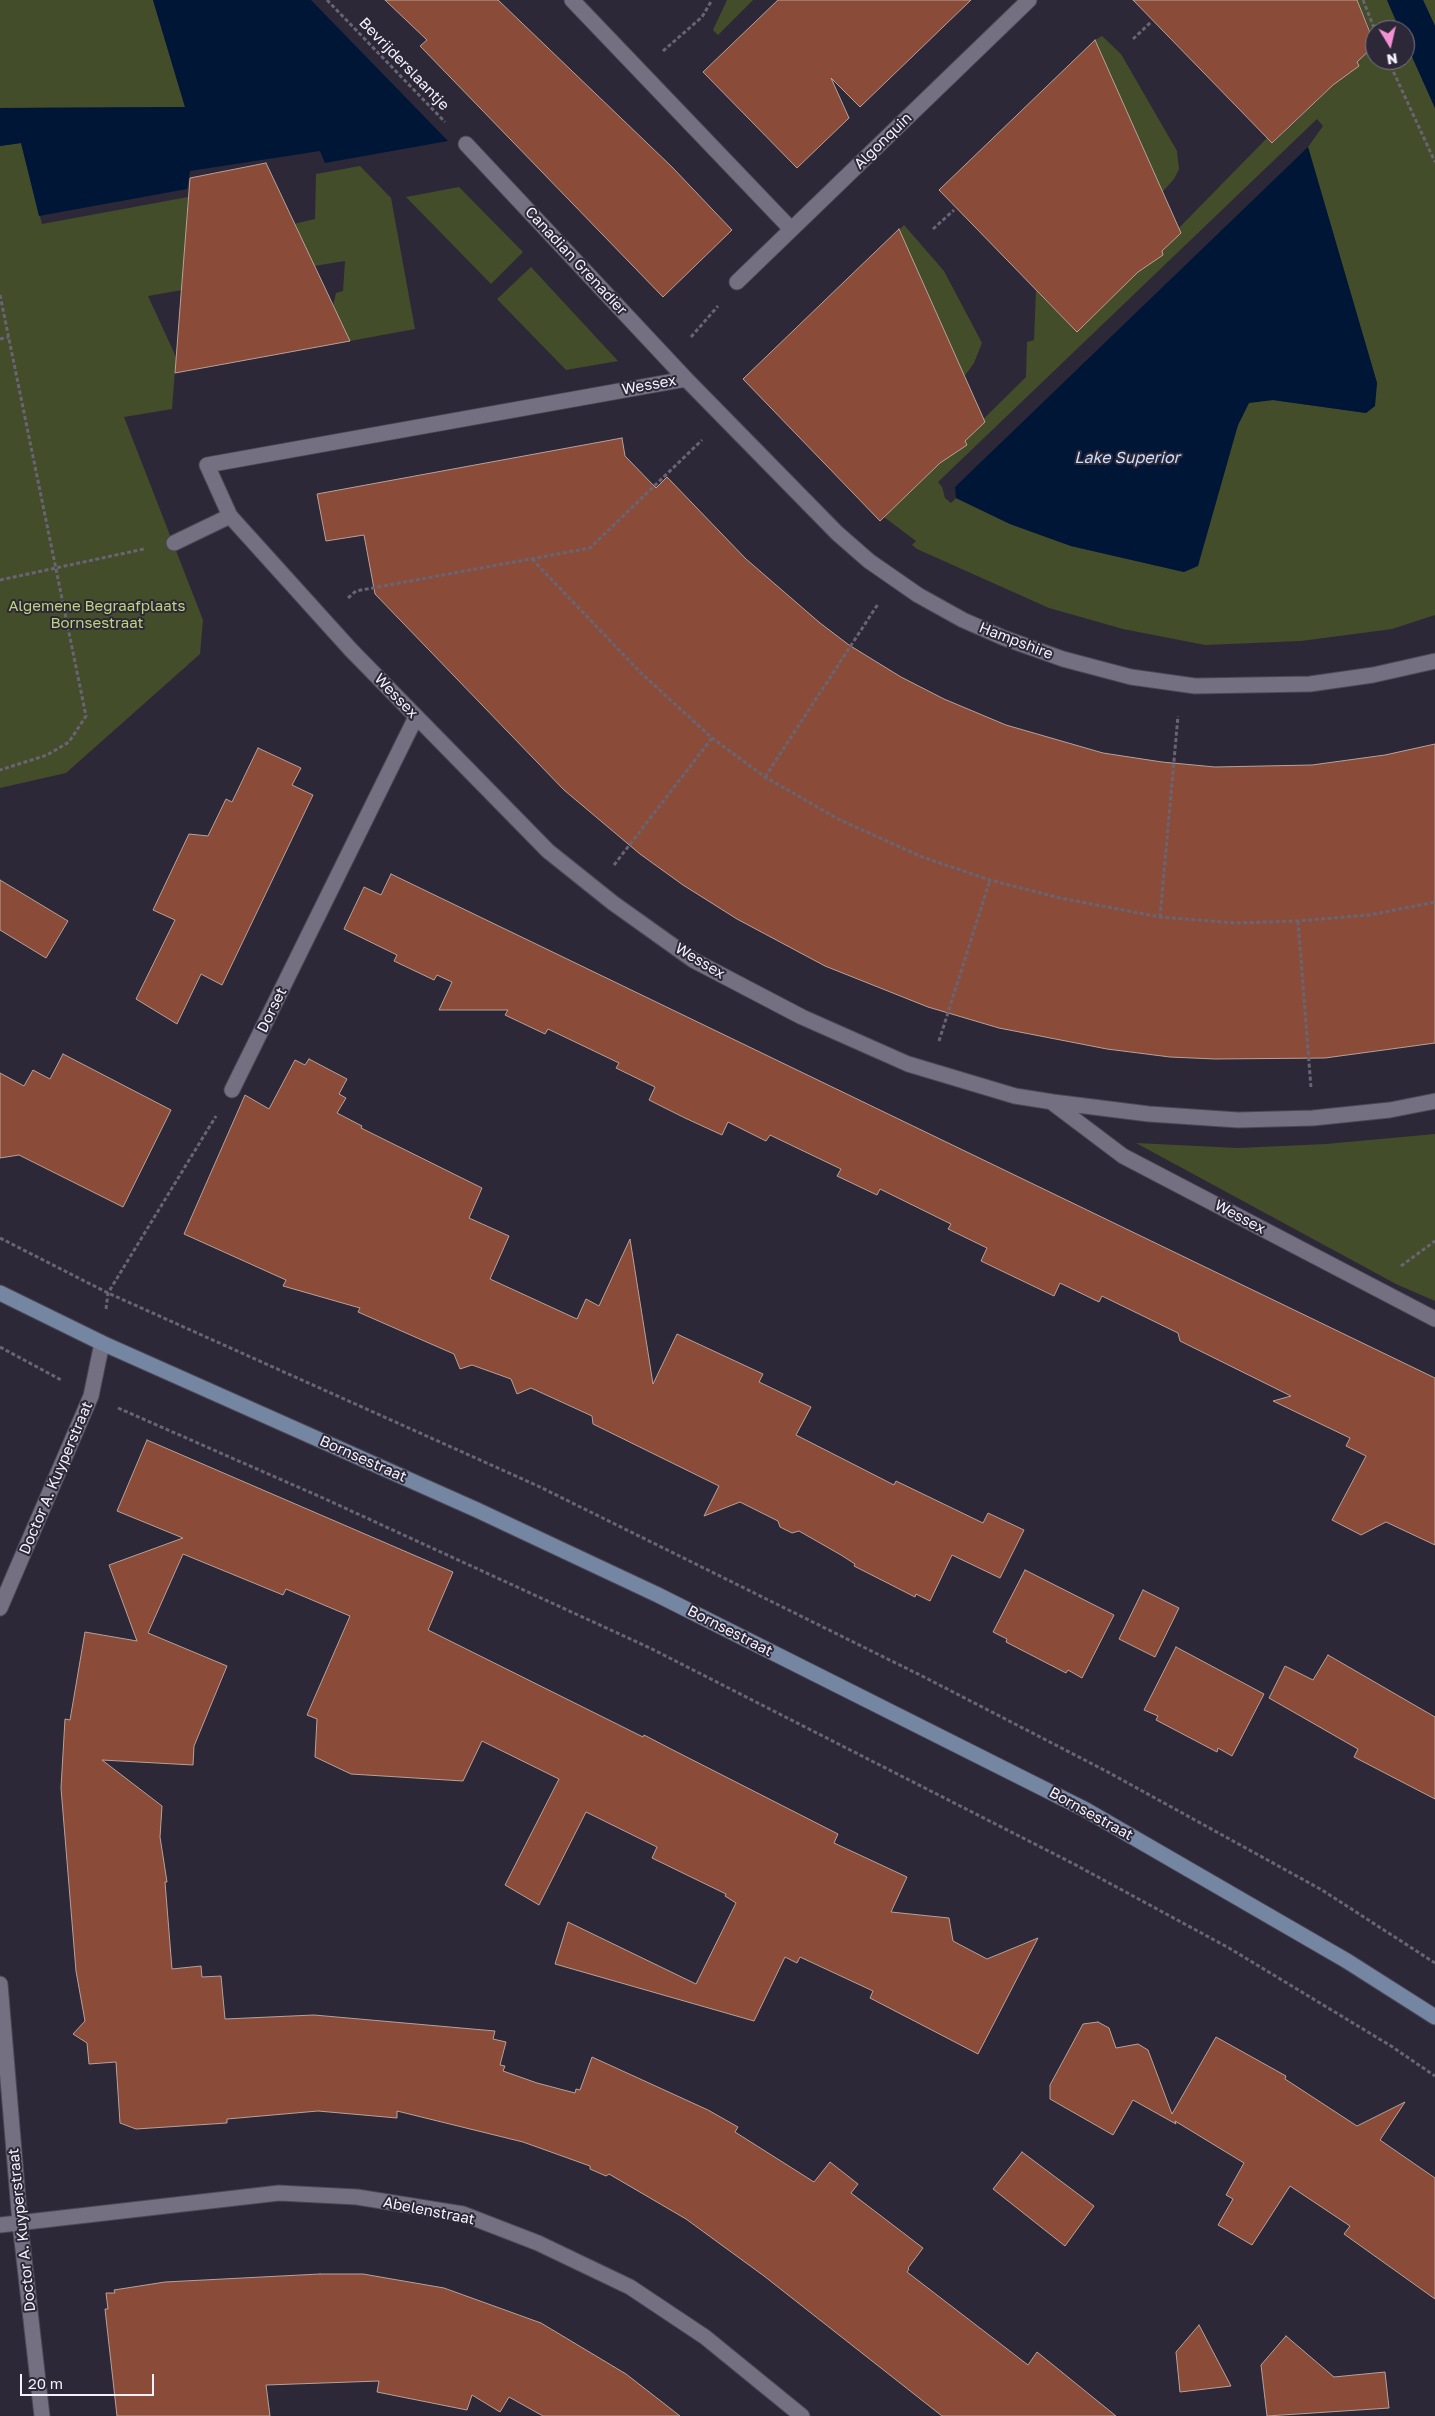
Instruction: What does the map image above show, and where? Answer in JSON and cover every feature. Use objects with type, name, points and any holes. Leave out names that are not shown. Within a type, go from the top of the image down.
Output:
[{"type":"main road","name":"Bornsestraat","points":[[0,1292],[102,1344],[477,1510],[658,1595],[1068,1801],[1347,1961],[1435,2017]]},
{"type":"street","points":[[572,0],[792,229]]},
{"type":"street","name":"Algonquin","points":[[738,282],[1029,0]]},
{"type":"street","name":"Canadian Grenadier","points":[[466,144],[686,379]]},
{"type":"street","name":"Hampshire","points":[[686,379],[837,533],[869,560],[918,595],[963,620],[1004,638],[1063,659],[1131,676],[1180,684],[1248,686],[1310,684],[1373,675],[1435,661]]},
{"type":"street","name":"Wessex","points":[[686,379],[207,465],[230,516],[323,620],[548,851],[595,889],[693,960],[802,1017],[908,1064],[1015,1096],[1053,1102],[1149,1114],[1238,1120],[1313,1118],[1390,1110],[1435,1102]]},
{"type":"street","points":[[174,543],[230,516]]},
{"type":"street","name":"Dorset","points":[[232,1090],[416,717]]},
{"type":"street","name":"Wessex","points":[[1053,1102],[1123,1156],[1435,1319]]},
{"type":"street","name":"Doctor A. Kuyperstraat","points":[[0,1608],[91,1396],[102,1344]]},
{"type":"street","name":"Doctor A. Kuyperstraat","points":[[0,1984],[20,2224],[42,2416]]},
{"type":"street","name":"Abelenstraat","points":[[0,2225],[279,2193],[357,2197],[464,2214],[538,2243],[630,2287],[705,2337],[802,2416]]},
{"type":"path","name":"Bevrijderslaantje","points":[[327,0],[466,144]]},
{"type":"path","points":[[672,43],[702,17],[712,0]]},
{"type":"path","points":[[1363,0],[1371,20]]},
{"type":"path","points":[[1133,39],[1151,22]]},
{"type":"path","points":[[1393,70],[1435,162]]},
{"type":"path","points":[[933,230],[954,210]]},
{"type":"path","points":[[670,362],[738,282]]},
{"type":"path","points":[[0,295],[86,716],[70,742],[47,755],[0,770]]},
{"type":"path","points":[[0,339],[9,338]]},
{"type":"path","points":[[356,591],[590,548],[724,418]]},
{"type":"path","points":[[0,580],[174,543]]},
{"type":"path","points":[[532,559],[641,673],[712,738],[765,777],[846,822],[922,857],[990,880],[1060,898],[1160,917],[1235,923],[1298,921],[1369,915],[1435,902]]},
{"type":"path","points":[[765,777],[895,578]]},
{"type":"path","points":[[1160,917],[1180,684]]},
{"type":"path","points":[[595,889],[712,738]]},
{"type":"path","points":[[930,1071],[990,880]]},
{"type":"path","points":[[1298,921],[1313,1118]]},
{"type":"path","points":[[108,1293],[232,1090]]},
{"type":"path","points":[[0,1238],[108,1293],[538,1486],[924,1677],[1106,1771],[1322,1890],[1435,1962]]},
{"type":"path","points":[[1373,1287],[1435,1241]]},
{"type":"path","points":[[0,1347],[91,1396],[323,1498],[650,1648],[1074,1864],[1229,1948],[1391,2046],[1435,2076]]},
{"type":"green space","points":[[0,0],[153,0],[185,107],[0,108]]},
{"type":"green space","points":[[727,0],[753,0],[718,35],[713,30]]},
{"type":"green space","points":[[1357,0],[1387,0],[1396,20],[1366,20]]},
{"type":"green space","points":[[1423,0],[1435,0],[1435,26]]},
{"type":"green space","points":[[1102,36],[1121,54],[1177,151],[1179,169],[1174,179],[1149,207],[1046,87],[1095,40]]},
{"type":"green space","points":[[1365,55],[1365,70],[1415,70],[1415,63],[1435,108],[1435,615],[1392,629],[1301,641],[1205,645],[1123,629],[1049,608],[917,549],[912,545],[916,541],[884,517],[1026,377],[1027,342],[1034,340],[1036,290],[1077,332],[1267,138],[1273,143]],"holes":[[[1317,119],[1323,126],[1308,147],[1377,383],[1374,406],[1366,413],[1273,400],[1249,402],[1238,425],[1184,572],[1071,546],[1010,524],[956,498],[951,503],[945,498],[942,487],[938,482]]]},
{"type":"green space","name":"Algemene Begraafplaats Bornsestraat","points":[[21,143],[42,224],[188,197],[182,290],[148,296],[176,357],[172,409],[124,417],[203,620],[200,654],[66,773],[0,788],[0,146]]},
{"type":"green space","points":[[360,166],[391,198],[415,329],[350,341],[333,306],[336,293],[343,291],[345,261],[314,266],[294,224],[315,219],[316,174]]},
{"type":"green space","points":[[459,187],[523,252],[491,284],[406,197]]},
{"type":"green space","points":[[904,225],[944,271],[982,343],[974,363],[951,395],[853,279]]},
{"type":"green space","points":[[531,267],[618,361],[566,370],[497,299]]},
{"type":"green space","points":[[1435,1134],[1435,1301],[1396,1284],[1136,1143],[1238,1148],[1326,1144]]},
{"type":"water","points":[[153,0],[311,0],[448,141],[325,163],[320,151],[190,171],[187,189],[39,216],[21,143],[0,146],[0,108],[185,107]]},
{"type":"water","points":[[1387,0],[1423,0],[1435,26],[1435,108],[1415,63],[1415,20],[1396,20]]},
{"type":"water","name":"Lake Superior","points":[[1308,147],[1377,383],[1375,406],[1366,413],[1273,400],[1249,403],[1238,425],[1198,566],[1184,572],[1071,546],[1010,524],[956,498],[955,487]]},
{"type":"building","points":[[385,0],[498,0],[672,167],[732,230],[663,297],[420,46],[427,40]]},
{"type":"building","points":[[778,0],[971,0],[860,107],[831,78],[849,118],[797,168],[703,72]]},
{"type":"building","points":[[1133,0],[1357,0],[1365,20],[1365,54],[1357,62],[1359,66],[1333,85],[1272,143]]},
{"type":"building","points":[[1095,40],[1181,233],[1162,251],[1163,255],[1138,272],[1077,332],[939,190]]},
{"type":"building","points":[[266,163],[350,341],[175,373],[190,178]]},
{"type":"building","points":[[899,229],[985,422],[965,441],[967,445],[940,463],[880,521],[743,379]]},
{"type":"building","points":[[622,438],[625,456],[656,488],[667,477],[746,559],[820,623],[849,645],[901,677],[944,699],[1006,725],[1103,753],[1162,762],[1215,767],[1312,765],[1385,755],[1435,744],[1435,1043],[1325,1058],[1215,1059],[1170,1057],[1107,1049],[999,1028],[928,1007],[825,966],[737,919],[683,885],[640,854],[564,790],[375,594],[364,535],[326,541],[317,494]]},
{"type":"building","points":[[258,748],[301,768],[292,785],[313,795],[222,985],[201,974],[177,1024],[136,999],[175,920],[153,910],[189,834],[208,836],[226,799],[232,802]]},
{"type":"building","points":[[391,874],[1435,1378],[1435,1545],[1386,1522],[1361,1535],[1332,1520],[1366,1456],[1346,1446],[1350,1438],[1273,1401],[1291,1396],[1180,1341],[1178,1333],[1102,1296],[1099,1302],[1060,1283],[1054,1296],[981,1261],[987,1248],[948,1229],[951,1224],[880,1189],[877,1195],[837,1176],[841,1169],[770,1135],[766,1141],[728,1122],[722,1135],[685,1118],[649,1100],[655,1087],[616,1068],[619,1063],[548,1029],[545,1034],[505,1015],[508,1010],[439,1010],[452,982],[437,975],[434,980],[394,961],[397,955],[344,929],[364,887],[381,895]]},
{"type":"building","points":[[0,880],[68,921],[46,958],[0,930]]},
{"type":"building","points":[[63,1054],[171,1110],[123,1207],[19,1155],[0,1158],[0,1073],[24,1086],[33,1070],[50,1079]]},
{"type":"building","points":[[309,1059],[347,1079],[339,1094],[346,1098],[337,1113],[362,1126],[361,1128],[482,1188],[469,1218],[509,1236],[490,1279],[577,1319],[586,1299],[599,1306],[630,1239],[653,1384],[677,1334],[763,1374],[759,1382],[811,1407],[796,1435],[894,1485],[896,1481],[983,1523],[988,1513],[1024,1530],[1000,1578],[952,1555],[930,1601],[916,1594],[915,1597],[854,1566],[855,1564],[841,1555],[799,1531],[792,1533],[780,1527],[778,1521],[740,1502],[704,1516],[719,1486],[593,1424],[592,1416],[531,1388],[517,1394],[511,1379],[472,1365],[460,1369],[454,1354],[358,1312],[360,1308],[283,1286],[286,1280],[184,1234],[245,1095],[269,1109],[295,1060],[305,1065]]},
{"type":"building","points":[[147,1440],[453,1572],[428,1630],[643,1737],[644,1735],[838,1834],[834,1843],[907,1877],[891,1912],[949,1918],[953,1941],[987,1959],[1038,1938],[978,2054],[870,1998],[873,1991],[800,1957],[797,1963],[785,1957],[754,2021],[555,1964],[568,1922],[696,1984],[736,1903],[725,1896],[726,1894],[652,1858],[657,1847],[586,1812],[539,1905],[505,1885],[559,1779],[482,1741],[463,1781],[351,1774],[315,1757],[317,1719],[307,1715],[350,1616],[286,1589],[283,1595],[183,1554],[148,1633],[227,1666],[194,1746],[193,1765],[102,1760],[162,1806],[160,1837],[167,1882],[165,1882],[172,1969],[201,1966],[202,1977],[221,1976],[225,2019],[314,2015],[495,2031],[493,2039],[506,2042],[500,2065],[505,2066],[503,2071],[537,2083],[575,2093],[576,2089],[580,2090],[592,2057],[708,2110],[738,2127],[735,2132],[814,2182],[830,2162],[858,2184],[851,2193],[923,2248],[907,2272],[1028,2365],[1037,2352],[1116,2416],[942,2416],[764,2276],[686,2219],[609,2174],[606,2176],[590,2169],[590,2166],[523,2142],[397,2111],[397,2118],[318,2111],[227,2119],[227,2123],[136,2129],[120,2123],[116,2062],[89,2064],[87,2043],[73,2034],[85,2021],[76,1971],[61,1788],[65,1719],[70,1720],[85,1632],[137,1641],[109,1565],[183,1538],[117,1511]]},
{"type":"building","points":[[1025,1570],[1114,1615],[1082,1678],[1068,1670],[1066,1673],[1006,1642],[1007,1639],[993,1632]]},
{"type":"building","points":[[1143,1590],[1179,1608],[1155,1657],[1119,1639]]},
{"type":"building","points":[[1176,1647],[1264,1694],[1232,1756],[1218,1748],[1217,1752],[1156,1720],[1158,1716],[1144,1710]]},
{"type":"building","points":[[1328,1655],[1435,1717],[1435,1799],[1354,1757],[1358,1749],[1269,1698],[1285,1666],[1313,1680]]},
{"type":"building","points":[[1098,2022],[1109,2028],[1116,2048],[1138,2044],[1148,2050],[1172,2114],[1216,2037],[1286,2076],[1285,2079],[1357,2126],[1405,2102],[1380,2140],[1435,2178],[1435,2299],[1344,2234],[1350,2226],[1290,2186],[1252,2245],[1218,2225],[1233,2199],[1226,2195],[1244,2163],[1175,2121],[1176,2124],[1133,2100],[1113,2135],[1050,2099],[1050,2085],[1083,2024]]},
{"type":"building","points":[[1022,2152],[1094,2206],[1065,2246],[993,2189]]},
{"type":"building","points":[[320,2274],[363,2274],[444,2288],[541,2323],[626,2374],[680,2416],[543,2416],[509,2397],[500,2412],[472,2395],[467,2410],[377,2392],[379,2381],[266,2385],[270,2416],[117,2416],[105,2309],[108,2309],[106,2293],[115,2293],[114,2290],[165,2282]]},
{"type":"building","points":[[1199,2325],[1231,2386],[1180,2392],[1176,2352]]},
{"type":"building","points":[[1286,2336],[1334,2377],[1385,2372],[1389,2408],[1267,2416],[1261,2365]]}]
